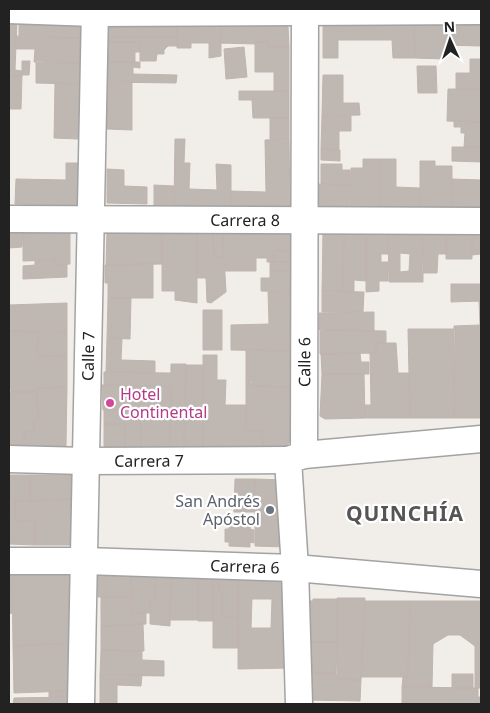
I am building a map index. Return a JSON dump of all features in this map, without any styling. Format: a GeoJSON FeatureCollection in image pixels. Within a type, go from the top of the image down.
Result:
{"type":"FeatureCollection","features":[{"type":"Feature","properties":{"kind":"street"},"geometry":{"type":"LineString","coordinates":[[9,10],[481,11]]}},
{"type":"Feature","properties":{"kind":"street","name":"Calle 6"},"geometry":{"type":"LineString","coordinates":[[299,704],[295,568],[296,458],[304,220],[305,10]]}},
{"type":"Feature","properties":{"kind":"street","name":"Calle 7"},"geometry":{"type":"LineString","coordinates":[[81,704],[95,11]]}},
{"type":"Feature","properties":{"kind":"street","name":"Carrera 8"},"geometry":{"type":"LineString","coordinates":[[9,219],[481,221]]}},
{"type":"Feature","properties":{"kind":"street","name":"Carrera 7"},"geometry":{"type":"LineString","coordinates":[[9,458],[85,461],[296,458],[481,439]]}},
{"type":"Feature","properties":{"kind":"street","name":"Carrera 6"},"geometry":{"type":"LineString","coordinates":[[9,561],[85,560],[295,568],[481,584]]}},
{"type":"Feature","properties":{"kind":"building"},"geometry":{"type":"Polygon","coordinates":[[[106,18],[177,20],[177,37],[106,37],[106,18]]]}},
{"type":"Feature","properties":{"kind":"building"},"geometry":{"type":"Polygon","coordinates":[[[19,19],[80,20],[80,38],[19,37],[19,19]]]}},
{"type":"Feature","properties":{"kind":"building"},"geometry":{"type":"Polygon","coordinates":[[[177,20],[221,21],[221,56],[209,58],[209,43],[191,43],[191,48],[177,48],[177,20]]]}},
{"type":"Feature","properties":{"kind":"building"},"geometry":{"type":"Polygon","coordinates":[[[9,21],[17,21],[15,70],[22,71],[22,76],[9,76],[9,21]]]}},
{"type":"Feature","properties":{"kind":"building"},"geometry":{"type":"Polygon","coordinates":[[[221,21],[285,24],[288,26],[289,47],[268,47],[268,42],[255,42],[255,44],[221,43],[221,21]]]}},
{"type":"Feature","properties":{"kind":"building"},"geometry":{"type":"Polygon","coordinates":[[[414,22],[415,58],[393,58],[392,40],[338,40],[338,58],[323,58],[323,24],[385,25],[414,22]]]}},
{"type":"Feature","properties":{"kind":"building"},"geometry":{"type":"Polygon","coordinates":[[[414,24],[444,25],[445,59],[415,58],[414,24]]]}},
{"type":"Feature","properties":{"kind":"building"},"geometry":{"type":"Polygon","coordinates":[[[444,25],[481,25],[481,46],[444,45],[444,25]]]}},
{"type":"Feature","properties":{"kind":"building"},"geometry":{"type":"Polygon","coordinates":[[[16,36],[82,38],[81,63],[34,62],[35,49],[16,49],[16,36]]]}},
{"type":"Feature","properties":{"kind":"building"},"geometry":{"type":"Polygon","coordinates":[[[108,37],[177,37],[177,46],[168,46],[164,50],[164,54],[157,54],[156,61],[140,61],[140,42],[108,42],[108,37]]]}},
{"type":"Feature","properties":{"kind":"building"},"geometry":{"type":"Polygon","coordinates":[[[104,42],[140,42],[140,52],[135,52],[135,62],[105,62],[104,42]]]}},
{"type":"Feature","properties":{"kind":"building"},"geometry":{"type":"Polygon","coordinates":[[[255,42],[268,42],[268,47],[289,47],[289,91],[274,91],[274,72],[255,72],[255,42]]]}},
{"type":"Feature","properties":{"kind":"building"},"geometry":{"type":"Polygon","coordinates":[[[244,47],[247,77],[226,79],[224,49],[244,47]]]}},
{"type":"Feature","properties":{"kind":"building"},"geometry":{"type":"Polygon","coordinates":[[[470,59],[481,59],[481,89],[456,89],[456,73],[470,73],[470,59]]]}},
{"type":"Feature","properties":{"kind":"building"},"geometry":{"type":"Polygon","coordinates":[[[22,61],[30,61],[29,75],[22,75],[22,61]]]}},
{"type":"Feature","properties":{"kind":"building"},"geometry":{"type":"Polygon","coordinates":[[[36,61],[80,63],[79,84],[36,83],[36,61]]]}},
{"type":"Feature","properties":{"kind":"building"},"geometry":{"type":"Polygon","coordinates":[[[105,62],[140,62],[140,68],[133,67],[133,74],[177,75],[176,83],[105,82],[105,62]]]}},
{"type":"Feature","properties":{"kind":"building"},"geometry":{"type":"Polygon","coordinates":[[[417,66],[436,66],[437,93],[418,93],[417,66]]]}},
{"type":"Feature","properties":{"kind":"building"},"geometry":{"type":"Polygon","coordinates":[[[323,75],[343,75],[343,103],[359,103],[360,115],[322,116],[323,75]]]}},
{"type":"Feature","properties":{"kind":"building"},"geometry":{"type":"Polygon","coordinates":[[[9,76],[22,76],[21,109],[9,109],[9,76]]]}},
{"type":"Feature","properties":{"kind":"building"},"geometry":{"type":"Polygon","coordinates":[[[107,82],[132,82],[132,130],[107,129],[107,82]]]}},
{"type":"Feature","properties":{"kind":"building"},"geometry":{"type":"Polygon","coordinates":[[[55,83],[83,84],[82,114],[79,114],[78,139],[54,138],[55,83]]]}},
{"type":"Feature","properties":{"kind":"building"},"geometry":{"type":"Polygon","coordinates":[[[448,89],[481,89],[481,122],[447,121],[448,89]]]}},
{"type":"Feature","properties":{"kind":"building"},"geometry":{"type":"Polygon","coordinates":[[[239,91],[289,91],[289,118],[253,118],[252,100],[239,100],[239,91]]]}},
{"type":"Feature","properties":{"kind":"building"},"geometry":{"type":"Polygon","coordinates":[[[322,116],[351,116],[351,131],[339,131],[339,150],[321,149],[322,116]]]}},
{"type":"Feature","properties":{"kind":"building"},"geometry":{"type":"Polygon","coordinates":[[[270,118],[289,118],[289,139],[270,139],[270,118]]]}},
{"type":"Feature","properties":{"kind":"building"},"geometry":{"type":"Polygon","coordinates":[[[454,121],[481,122],[481,147],[464,147],[465,133],[461,133],[461,127],[454,127],[454,121]]]}},
{"type":"Feature","properties":{"kind":"building"},"geometry":{"type":"Polygon","coordinates":[[[175,139],[185,139],[184,163],[190,163],[189,189],[217,190],[216,164],[231,165],[231,207],[174,205],[175,139]]]}},
{"type":"Feature","properties":{"kind":"building"},"geometry":{"type":"Polygon","coordinates":[[[289,139],[290,208],[231,207],[231,191],[266,192],[265,140],[289,139]]]}},
{"type":"Feature","properties":{"kind":"building"},"geometry":{"type":"Polygon","coordinates":[[[452,147],[481,147],[481,162],[452,161],[452,147]]]}},
{"type":"Feature","properties":{"kind":"building"},"geometry":{"type":"Polygon","coordinates":[[[321,149],[340,150],[340,161],[321,160],[321,149]]]}},
{"type":"Feature","properties":{"kind":"building"},"geometry":{"type":"Polygon","coordinates":[[[363,159],[380,159],[380,207],[350,207],[351,168],[363,168],[363,159]]]}},
{"type":"Feature","properties":{"kind":"building"},"geometry":{"type":"Polygon","coordinates":[[[380,159],[396,159],[396,187],[420,188],[420,207],[380,207],[380,159]]]}},
{"type":"Feature","properties":{"kind":"building"},"geometry":{"type":"Polygon","coordinates":[[[420,161],[435,161],[435,166],[452,166],[452,207],[420,207],[420,161]]]}},
{"type":"Feature","properties":{"kind":"building"},"geometry":{"type":"Polygon","coordinates":[[[66,163],[78,163],[79,206],[15,204],[16,179],[66,180],[66,163]]]}},
{"type":"Feature","properties":{"kind":"building"},"geometry":{"type":"Polygon","coordinates":[[[321,164],[342,164],[342,170],[350,170],[350,185],[321,184],[321,164]]]}},
{"type":"Feature","properties":{"kind":"building"},"geometry":{"type":"Polygon","coordinates":[[[107,169],[124,170],[124,186],[147,187],[147,204],[107,203],[107,169]]]}},
{"type":"Feature","properties":{"kind":"building"},"geometry":{"type":"Polygon","coordinates":[[[452,179],[481,180],[481,207],[452,207],[452,179]]]}},
{"type":"Feature","properties":{"kind":"building"},"geometry":{"type":"Polygon","coordinates":[[[318,184],[350,185],[349,209],[335,209],[335,206],[318,207],[318,184]]]}},
{"type":"Feature","properties":{"kind":"building"},"geometry":{"type":"Polygon","coordinates":[[[154,185],[174,186],[174,205],[154,205],[154,185]]]}},
{"type":"Feature","properties":{"kind":"building"},"geometry":{"type":"Polygon","coordinates":[[[23,225],[70,225],[70,264],[55,265],[55,260],[23,261],[23,225]]]}},
{"type":"Feature","properties":{"kind":"building"},"geometry":{"type":"Polygon","coordinates":[[[9,228],[23,228],[22,247],[9,248],[9,228]]]}},
{"type":"Feature","properties":{"kind":"building"},"geometry":{"type":"Polygon","coordinates":[[[344,230],[343,291],[322,291],[323,232],[344,230]]]}},
{"type":"Feature","properties":{"kind":"building"},"geometry":{"type":"Polygon","coordinates":[[[366,230],[388,230],[388,254],[381,254],[381,262],[388,262],[388,281],[379,281],[379,291],[366,292],[366,230]]]}},
{"type":"Feature","properties":{"kind":"building"},"geometry":{"type":"Polygon","coordinates":[[[107,231],[162,234],[162,264],[106,265],[107,231]]]}},
{"type":"Feature","properties":{"kind":"building"},"geometry":{"type":"Polygon","coordinates":[[[344,231],[366,231],[366,281],[354,280],[354,292],[343,291],[344,231]]]}},
{"type":"Feature","properties":{"kind":"building"},"geometry":{"type":"Polygon","coordinates":[[[388,232],[423,232],[423,282],[389,282],[388,232]],[[400,253],[400,272],[409,271],[410,254],[400,253]]]}},
{"type":"Feature","properties":{"kind":"building"},"geometry":{"type":"Polygon","coordinates":[[[423,232],[446,232],[446,254],[438,254],[437,273],[422,273],[423,232]]]}},
{"type":"Feature","properties":{"kind":"building"},"geometry":{"type":"Polygon","coordinates":[[[446,232],[472,232],[472,259],[446,259],[446,232]]]}},
{"type":"Feature","properties":{"kind":"building"},"geometry":{"type":"Polygon","coordinates":[[[472,232],[481,233],[481,250],[472,250],[472,232]]]}},
{"type":"Feature","properties":{"kind":"building"},"geometry":{"type":"Polygon","coordinates":[[[162,234],[197,234],[197,303],[175,300],[175,291],[162,291],[162,234]]]}},
{"type":"Feature","properties":{"kind":"building"},"geometry":{"type":"Polygon","coordinates":[[[197,234],[213,234],[214,257],[224,257],[226,292],[211,303],[207,302],[206,278],[197,278],[197,234]]]}},
{"type":"Feature","properties":{"kind":"building"},"geometry":{"type":"Polygon","coordinates":[[[213,234],[223,234],[224,257],[214,257],[213,234]]]}},
{"type":"Feature","properties":{"kind":"building"},"geometry":{"type":"Polygon","coordinates":[[[223,234],[292,234],[291,251],[274,250],[274,262],[267,262],[267,258],[256,258],[256,271],[224,271],[223,234]]]}},
{"type":"Feature","properties":{"kind":"building"},"geometry":{"type":"Polygon","coordinates":[[[274,250],[291,251],[291,262],[274,262],[274,250]]]}},
{"type":"Feature","properties":{"kind":"building"},"geometry":{"type":"Polygon","coordinates":[[[472,250],[481,250],[481,254],[472,255],[472,250]]]}},
{"type":"Feature","properties":{"kind":"building"},"geometry":{"type":"Polygon","coordinates":[[[35,260],[55,260],[55,265],[67,264],[67,277],[23,279],[23,266],[35,265],[35,260]]]}},
{"type":"Feature","properties":{"kind":"building"},"geometry":{"type":"Polygon","coordinates":[[[270,262],[291,262],[291,271],[270,271],[270,262]]]}},
{"type":"Feature","properties":{"kind":"building"},"geometry":{"type":"Polygon","coordinates":[[[153,264],[153,298],[108,298],[108,283],[105,283],[105,265],[153,264]]]}},
{"type":"Feature","properties":{"kind":"building"},"geometry":{"type":"Polygon","coordinates":[[[270,271],[291,271],[291,292],[261,291],[261,278],[270,278],[270,271]]]}},
{"type":"Feature","properties":{"kind":"building"},"geometry":{"type":"Polygon","coordinates":[[[451,284],[481,284],[481,301],[451,302],[451,284]]]}},
{"type":"Feature","properties":{"kind":"building"},"geometry":{"type":"Polygon","coordinates":[[[322,291],[364,292],[363,312],[322,312],[322,291]]]}},
{"type":"Feature","properties":{"kind":"building"},"geometry":{"type":"Polygon","coordinates":[[[268,292],[291,292],[291,351],[231,350],[231,325],[269,324],[268,292]]]}},
{"type":"Feature","properties":{"kind":"building"},"geometry":{"type":"Polygon","coordinates":[[[108,298],[131,298],[130,339],[107,338],[108,298]]]}},
{"type":"Feature","properties":{"kind":"building"},"geometry":{"type":"Polygon","coordinates":[[[479,301],[481,301],[481,325],[480,325],[479,301]]]}},
{"type":"Feature","properties":{"kind":"building"},"geometry":{"type":"Polygon","coordinates":[[[67,303],[67,332],[9,331],[9,305],[67,303]]]}},
{"type":"Feature","properties":{"kind":"building"},"geometry":{"type":"Polygon","coordinates":[[[203,310],[222,310],[222,350],[203,350],[203,310]]]}},
{"type":"Feature","properties":{"kind":"building"},"geometry":{"type":"Polygon","coordinates":[[[374,312],[374,331],[319,330],[319,313],[374,312]]]}},
{"type":"Feature","properties":{"kind":"building"},"geometry":{"type":"Polygon","coordinates":[[[481,325],[481,418],[454,418],[454,326],[481,325]]]}},
{"type":"Feature","properties":{"kind":"building"},"geometry":{"type":"Polygon","coordinates":[[[408,329],[455,329],[454,418],[410,418],[408,329]]]}},
{"type":"Feature","properties":{"kind":"building"},"geometry":{"type":"Polygon","coordinates":[[[9,331],[38,332],[37,355],[67,357],[67,387],[37,388],[37,392],[11,392],[9,382],[9,331]]]}},
{"type":"Feature","properties":{"kind":"building"},"geometry":{"type":"Polygon","coordinates":[[[320,331],[386,331],[386,343],[376,343],[376,353],[320,354],[320,331]]]}},
{"type":"Feature","properties":{"kind":"building"},"geometry":{"type":"Polygon","coordinates":[[[38,332],[67,332],[67,357],[37,355],[38,332]]]}},
{"type":"Feature","properties":{"kind":"building"},"geometry":{"type":"Polygon","coordinates":[[[107,338],[122,339],[121,360],[155,361],[155,373],[106,372],[107,338]]]}},
{"type":"Feature","properties":{"kind":"building"},"geometry":{"type":"Polygon","coordinates":[[[376,343],[396,343],[398,373],[409,373],[410,418],[365,418],[365,405],[371,405],[370,353],[376,353],[376,343]]]}},
{"type":"Feature","properties":{"kind":"building"},"geometry":{"type":"Polygon","coordinates":[[[246,350],[291,351],[291,387],[252,386],[250,380],[246,382],[246,350]]]}},
{"type":"Feature","properties":{"kind":"building"},"geometry":{"type":"Polygon","coordinates":[[[360,353],[361,362],[369,362],[369,374],[322,374],[321,354],[360,353]]]}},
{"type":"Feature","properties":{"kind":"building"},"geometry":{"type":"Polygon","coordinates":[[[203,355],[217,355],[217,380],[226,380],[225,405],[246,405],[246,431],[262,431],[263,448],[203,448],[203,355]]]}},
{"type":"Feature","properties":{"kind":"building"},"geometry":{"type":"Polygon","coordinates":[[[171,364],[186,364],[184,448],[170,448],[171,364]]]}},
{"type":"Feature","properties":{"kind":"building"},"geometry":{"type":"Polygon","coordinates":[[[186,365],[203,365],[203,448],[184,448],[186,365]]]}},
{"type":"Feature","properties":{"kind":"building"},"geometry":{"type":"Polygon","coordinates":[[[104,372],[171,373],[171,387],[104,385],[104,372]]]}},
{"type":"Feature","properties":{"kind":"building"},"geometry":{"type":"Polygon","coordinates":[[[322,374],[364,374],[365,418],[325,419],[320,416],[322,374]]]}},
{"type":"Feature","properties":{"kind":"building"},"geometry":{"type":"Polygon","coordinates":[[[247,380],[252,381],[252,386],[291,387],[290,441],[286,448],[263,448],[262,431],[246,431],[247,380]]]}},
{"type":"Feature","properties":{"kind":"building"},"geometry":{"type":"Polygon","coordinates":[[[102,385],[140,386],[140,410],[103,410],[102,385]]]}},
{"type":"Feature","properties":{"kind":"building"},"geometry":{"type":"Polygon","coordinates":[[[140,386],[171,387],[170,448],[141,448],[140,386]]]}},
{"type":"Feature","properties":{"kind":"building"},"geometry":{"type":"Polygon","coordinates":[[[67,387],[66,446],[24,447],[24,432],[34,432],[34,421],[38,421],[37,388],[67,387]]]}},
{"type":"Feature","properties":{"kind":"building"},"geometry":{"type":"Polygon","coordinates":[[[9,392],[37,392],[38,421],[34,421],[34,432],[24,432],[24,447],[9,446],[9,392]]]}},
{"type":"Feature","properties":{"kind":"building"},"geometry":{"type":"Polygon","coordinates":[[[104,410],[140,410],[141,448],[125,448],[125,424],[104,424],[104,410]]]}},
{"type":"Feature","properties":{"kind":"building"},"geometry":{"type":"Polygon","coordinates":[[[104,424],[125,424],[125,448],[129,448],[129,450],[107,450],[104,446],[104,424]]]}},
{"type":"Feature","properties":{"kind":"building"},"geometry":{"type":"Polygon","coordinates":[[[9,475],[10,501],[15,501],[15,513],[9,512],[9,475]]]}},
{"type":"Feature","properties":{"kind":"building"},"geometry":{"type":"Polygon","coordinates":[[[10,475],[30,475],[30,501],[10,501],[10,475]]]}},
{"type":"Feature","properties":{"kind":"building"},"geometry":{"type":"Polygon","coordinates":[[[30,475],[71,475],[75,479],[75,499],[30,501],[30,475]]]}},
{"type":"Feature","properties":{"kind":"building"},"geometry":{"type":"Polygon","coordinates":[[[235,479],[255,479],[255,512],[234,512],[235,479]]]}},
{"type":"Feature","properties":{"kind":"building","name":"San Andrés Apóstol"},"geometry":{"type":"Polygon","coordinates":[[[255,479],[285,480],[285,547],[255,546],[255,479]]]}},
{"type":"Feature","properties":{"kind":"building"},"geometry":{"type":"Polygon","coordinates":[[[75,499],[74,540],[70,545],[35,545],[35,520],[15,521],[15,501],[75,499]]]}},
{"type":"Feature","properties":{"kind":"building"},"geometry":{"type":"Polygon","coordinates":[[[9,512],[15,513],[15,521],[35,520],[35,545],[9,544],[9,512]]]}},
{"type":"Feature","properties":{"kind":"building"},"geometry":{"type":"Polygon","coordinates":[[[251,515],[255,515],[255,525],[251,526],[250,529],[254,530],[254,543],[250,542],[250,547],[229,546],[229,542],[225,542],[225,529],[229,529],[229,525],[225,525],[226,520],[251,520],[251,515]]]}},
{"type":"Feature","properties":{"kind":"building"},"geometry":{"type":"Polygon","coordinates":[[[12,572],[75,573],[70,643],[13,646],[12,572]]]}},
{"type":"Feature","properties":{"kind":"building"},"geometry":{"type":"Polygon","coordinates":[[[98,572],[131,572],[132,597],[98,597],[98,572]]]}},
{"type":"Feature","properties":{"kind":"building"},"geometry":{"type":"Polygon","coordinates":[[[9,575],[12,575],[12,613],[9,614],[9,575]]]}},
{"type":"Feature","properties":{"kind":"building"},"geometry":{"type":"Polygon","coordinates":[[[131,575],[155,575],[155,599],[150,599],[150,613],[132,613],[131,575]]]}},
{"type":"Feature","properties":{"kind":"building"},"geometry":{"type":"Polygon","coordinates":[[[155,575],[171,575],[170,626],[150,624],[150,599],[155,599],[155,575]]]}},
{"type":"Feature","properties":{"kind":"building"},"geometry":{"type":"Polygon","coordinates":[[[171,575],[198,575],[198,620],[170,620],[171,575]]]}},
{"type":"Feature","properties":{"kind":"building"},"geometry":{"type":"Polygon","coordinates":[[[198,575],[213,576],[213,621],[198,621],[198,575]]]}},
{"type":"Feature","properties":{"kind":"building"},"geometry":{"type":"Polygon","coordinates":[[[213,576],[219,576],[219,592],[222,592],[222,617],[238,617],[238,648],[213,648],[213,576]]]}},
{"type":"Feature","properties":{"kind":"building"},"geometry":{"type":"Polygon","coordinates":[[[219,576],[238,576],[238,617],[222,617],[222,592],[219,592],[219,576]]]}},
{"type":"Feature","properties":{"kind":"building"},"geometry":{"type":"Polygon","coordinates":[[[238,576],[280,576],[288,581],[288,668],[238,669],[238,576]],[[252,599],[251,628],[271,628],[272,599],[252,599]]]}},
{"type":"Feature","properties":{"kind":"building"},"geometry":{"type":"Polygon","coordinates":[[[101,597],[132,597],[132,613],[146,613],[146,624],[101,626],[101,597]]]}},
{"type":"Feature","properties":{"kind":"building"},"geometry":{"type":"Polygon","coordinates":[[[337,598],[365,598],[361,680],[337,679],[337,598]]]}},
{"type":"Feature","properties":{"kind":"building"},"geometry":{"type":"Polygon","coordinates":[[[313,599],[337,599],[337,642],[309,642],[310,601],[313,601],[313,599]]]}},
{"type":"Feature","properties":{"kind":"building"},"geometry":{"type":"Polygon","coordinates":[[[365,601],[410,601],[408,677],[361,677],[365,601]]]}},
{"type":"Feature","properties":{"kind":"building"},"geometry":{"type":"Polygon","coordinates":[[[410,601],[481,601],[481,688],[475,688],[475,646],[460,635],[448,635],[433,644],[432,687],[402,687],[403,677],[408,677],[410,601]]]}},
{"type":"Feature","properties":{"kind":"building"},"geometry":{"type":"Polygon","coordinates":[[[143,624],[144,651],[101,650],[101,626],[143,624]]]}},
{"type":"Feature","properties":{"kind":"building"},"geometry":{"type":"Polygon","coordinates":[[[309,642],[337,642],[336,673],[309,673],[309,642]]]}},
{"type":"Feature","properties":{"kind":"building"},"geometry":{"type":"Polygon","coordinates":[[[70,643],[68,691],[14,693],[13,646],[70,643]]]}},
{"type":"Feature","properties":{"kind":"building"},"geometry":{"type":"Polygon","coordinates":[[[101,650],[142,651],[142,660],[164,661],[164,676],[100,675],[101,650]]]}},
{"type":"Feature","properties":{"kind":"building"},"geometry":{"type":"Polygon","coordinates":[[[309,673],[336,673],[337,679],[361,680],[360,701],[308,700],[309,673]]]}},
{"type":"Feature","properties":{"kind":"building"},"geometry":{"type":"Polygon","coordinates":[[[452,674],[473,674],[473,688],[452,688],[452,674]]]}},
{"type":"Feature","properties":{"kind":"building"},"geometry":{"type":"Polygon","coordinates":[[[100,675],[142,675],[141,686],[117,685],[117,704],[100,704],[100,675]]]}},
{"type":"Feature","properties":{"kind":"building"},"geometry":{"type":"Polygon","coordinates":[[[402,687],[478,688],[478,697],[481,697],[481,704],[402,704],[402,687]]]}},
{"type":"Feature","properties":{"kind":"building"},"geometry":{"type":"Polygon","coordinates":[[[68,691],[68,697],[49,697],[49,692],[68,691]]]}},
{"type":"Feature","properties":{"kind":"building"},"geometry":{"type":"Polygon","coordinates":[[[68,697],[68,704],[13,704],[14,698],[68,697]]]}},
{"type":"Feature","properties":{"kind":"place","name":"Hotel Continental"},"geometry":{"type":"Point","coordinates":[110,403]}},
{"type":"Feature","properties":{"kind":"place","name":"San Andrés Apóstol"},"geometry":{"type":"Point","coordinates":[270,510]}},
{"type":"Feature","properties":{"kind":"district","name":"QUINCHÍA"},"geometry":{"type":"Point","coordinates":[405,513]}}]}
